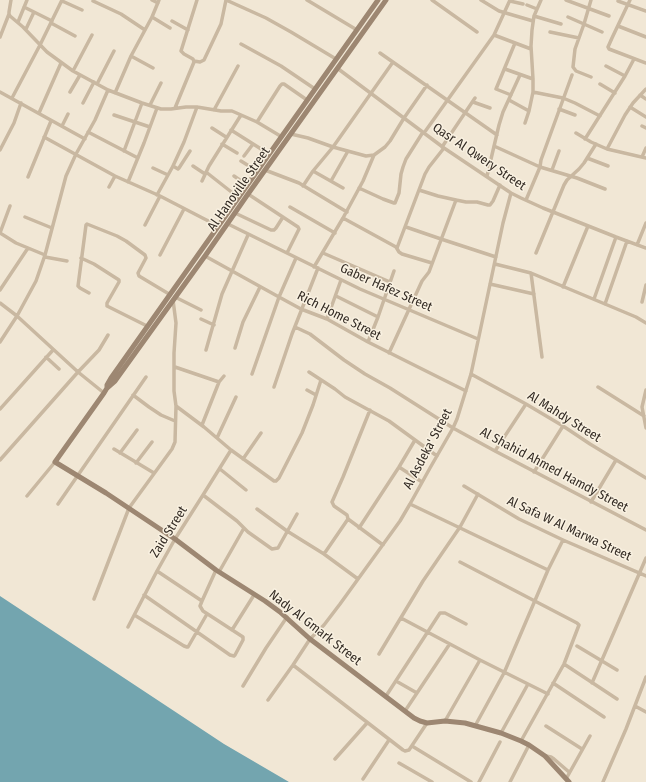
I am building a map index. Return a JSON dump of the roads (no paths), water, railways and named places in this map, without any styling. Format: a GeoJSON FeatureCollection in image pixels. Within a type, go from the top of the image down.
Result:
{"type":"FeatureCollection","features":[{"type":"Feature","properties":{"kind":"street"},"geometry":{"type":"LineString","coordinates":[[0,37],[9,14],[11,0]]}},
{"type":"Feature","properties":{"kind":"street"},"geometry":{"type":"LineString","coordinates":[[18,22],[27,0]]}},
{"type":"Feature","properties":{"kind":"street"},"geometry":{"type":"LineString","coordinates":[[12,98],[62,0],[82,10]]}},
{"type":"Feature","properties":{"kind":"street"},"geometry":{"type":"LineString","coordinates":[[115,93],[131,56],[159,2],[152,0]]}},
{"type":"Feature","properties":{"kind":"street"},"geometry":{"type":"LineString","coordinates":[[197,0],[181,51],[194,61],[200,62],[204,60],[221,24],[226,0],[272,21],[336,59]]}},
{"type":"Feature","properties":{"kind":"street"},"geometry":{"type":"LineString","coordinates":[[307,0],[357,30]]}},
{"type":"Feature","properties":{"kind":"street","name":"Al Hanoville Street"},"geometry":{"type":"LineString","coordinates":[[28,496],[55,462],[107,388],[115,381],[228,224],[236,212],[247,185],[378,0]]}},
{"type":"Feature","properties":{"kind":"street","name":"Al Hanoville Street"},"geometry":{"type":"LineString","coordinates":[[107,388],[108,382],[218,226],[240,200],[248,194],[266,170],[386,0]]}},
{"type":"Feature","properties":{"kind":"street"},"geometry":{"type":"LineString","coordinates":[[432,0],[477,32]]}},
{"type":"Feature","properties":{"kind":"street"},"geometry":{"type":"LineString","coordinates":[[481,0],[496,10],[533,22]]}},
{"type":"Feature","properties":{"kind":"street"},"geometry":{"type":"LineString","coordinates":[[359,188],[395,203],[400,193],[401,174],[406,159],[423,132],[448,100],[494,35],[510,0],[537,9]]}},
{"type":"Feature","properties":{"kind":"street"},"geometry":{"type":"LineString","coordinates":[[525,123],[533,92],[531,49],[533,22],[541,0]]}},
{"type":"Feature","properties":{"kind":"street"},"geometry":{"type":"LineString","coordinates":[[566,0],[609,16]]}},
{"type":"Feature","properties":{"kind":"street"},"geometry":{"type":"LineString","coordinates":[[591,0],[575,49],[574,61],[574,69],[576,71],[591,77]]}},
{"type":"Feature","properties":{"kind":"street"},"geometry":{"type":"LineString","coordinates":[[630,0],[612,38],[609,49],[646,63]]}},
{"type":"Feature","properties":{"kind":"street"},"geometry":{"type":"LineString","coordinates":[[93,1],[121,14],[145,30]]}},
{"type":"Feature","properties":{"kind":"street"},"geometry":{"type":"LineString","coordinates":[[618,1],[646,11]]}},
{"type":"Feature","properties":{"kind":"street"},"geometry":{"type":"LineString","coordinates":[[24,7],[75,36]]}},
{"type":"Feature","properties":{"kind":"street"},"geometry":{"type":"LineString","coordinates":[[26,29],[34,12]]}},
{"type":"Feature","properties":{"kind":"street"},"geometry":{"type":"LineString","coordinates":[[9,14],[26,29],[47,52],[73,71],[108,90],[156,108],[166,109],[197,107],[232,111],[257,122],[282,137]]}},
{"type":"Feature","properties":{"kind":"street"},"geometry":{"type":"LineString","coordinates":[[534,16],[560,24]]}},
{"type":"Feature","properties":{"kind":"street"},"geometry":{"type":"LineString","coordinates":[[152,17],[170,28]]}},
{"type":"Feature","properties":{"kind":"street"},"geometry":{"type":"LineString","coordinates":[[568,17],[602,32]]}},
{"type":"Feature","properties":{"kind":"street"},"geometry":{"type":"LineString","coordinates":[[172,21],[188,30]]}},
{"type":"Feature","properties":{"kind":"street"},"geometry":{"type":"LineString","coordinates":[[618,26],[646,36]]}},
{"type":"Feature","properties":{"kind":"street"},"geometry":{"type":"LineString","coordinates":[[550,32],[579,38]]}},
{"type":"Feature","properties":{"kind":"street"},"geometry":{"type":"LineString","coordinates":[[73,71],[92,35]]}},
{"type":"Feature","properties":{"kind":"street"},"geometry":{"type":"LineString","coordinates":[[494,35],[531,49]]}},
{"type":"Feature","properties":{"kind":"street"},"geometry":{"type":"LineString","coordinates":[[241,44],[281,66],[315,89]]}},
{"type":"Feature","properties":{"kind":"street"},"geometry":{"type":"LineString","coordinates":[[511,95],[496,89],[515,44]]}},
{"type":"Feature","properties":{"kind":"street"},"geometry":{"type":"LineString","coordinates":[[84,103],[114,51]]}},
{"type":"Feature","properties":{"kind":"street"},"geometry":{"type":"LineString","coordinates":[[380,53],[497,135]]}},
{"type":"Feature","properties":{"kind":"street"},"geometry":{"type":"LineString","coordinates":[[131,56],[153,68]]}},
{"type":"Feature","properties":{"kind":"street"},"geometry":{"type":"LineString","coordinates":[[585,139],[615,93],[634,59]]}},
{"type":"Feature","properties":{"kind":"street"},"geometry":{"type":"LineString","coordinates":[[175,108],[194,61]]}},
{"type":"Feature","properties":{"kind":"street"},"geometry":{"type":"LineString","coordinates":[[38,114],[61,62]]}},
{"type":"Feature","properties":{"kind":"street"},"geometry":{"type":"LineString","coordinates":[[304,186],[313,171],[333,147],[393,62]]}},
{"type":"Feature","properties":{"kind":"street"},"geometry":{"type":"LineString","coordinates":[[214,110],[238,66]]}},
{"type":"Feature","properties":{"kind":"street"},"geometry":{"type":"LineString","coordinates":[[606,66],[625,76]]}},
{"type":"Feature","properties":{"kind":"street","name":"Qasr Al Qwery Street"},"geometry":{"type":"LineString","coordinates":[[337,68],[443,147],[511,193],[553,212],[646,248]]}},
{"type":"Feature","properties":{"kind":"street"},"geometry":{"type":"LineString","coordinates":[[505,69],[533,79]]}},
{"type":"Feature","properties":{"kind":"street"},"geometry":{"type":"LineString","coordinates":[[70,92],[80,75]]}},
{"type":"Feature","properties":{"kind":"street"},"geometry":{"type":"LineString","coordinates":[[487,176],[503,112],[520,75]]}},
{"type":"Feature","properties":{"kind":"street"},"geometry":{"type":"LineString","coordinates":[[526,200],[540,167],[541,160],[572,75]]}},
{"type":"Feature","properties":{"kind":"street"},"geometry":{"type":"LineString","coordinates":[[150,105],[161,83]]}},
{"type":"Feature","properties":{"kind":"street"},"geometry":{"type":"LineString","coordinates":[[257,122],[282,84],[307,100]]}},
{"type":"Feature","properties":{"kind":"street"},"geometry":{"type":"LineString","coordinates":[[600,84],[615,93]]}},
{"type":"Feature","properties":{"kind":"street"},"geometry":{"type":"LineString","coordinates":[[290,134],[366,156],[374,155],[385,147],[390,141],[427,85]]}},
{"type":"Feature","properties":{"kind":"street"},"geometry":{"type":"LineString","coordinates":[[606,149],[625,114],[646,89]]}},
{"type":"Feature","properties":{"kind":"street"},"geometry":{"type":"LineString","coordinates":[[0,342],[34,286],[45,256],[66,176],[108,90]]}},
{"type":"Feature","properties":{"kind":"street"},"geometry":{"type":"LineString","coordinates":[[0,92],[85,139]]}},
{"type":"Feature","properties":{"kind":"street"},"geometry":{"type":"LineString","coordinates":[[533,92],[563,98],[600,116]]}},
{"type":"Feature","properties":{"kind":"street"},"geometry":{"type":"LineString","coordinates":[[640,95],[646,99]]}},
{"type":"Feature","properties":{"kind":"street"},"geometry":{"type":"LineString","coordinates":[[398,248],[427,171],[476,98]]}},
{"type":"Feature","properties":{"kind":"street"},"geometry":{"type":"LineString","coordinates":[[509,100],[529,111]]}},
{"type":"Feature","properties":{"kind":"street"},"geometry":{"type":"LineString","coordinates":[[473,102],[490,108]]}},
{"type":"Feature","properties":{"kind":"street"},"geometry":{"type":"LineString","coordinates":[[0,150],[14,123],[21,103]]}},
{"type":"Feature","properties":{"kind":"street"},"geometry":{"type":"LineString","coordinates":[[124,151],[142,103]]}},
{"type":"Feature","properties":{"kind":"street"},"geometry":{"type":"LineString","coordinates":[[145,225],[184,142],[197,107]]}},
{"type":"Feature","properties":{"kind":"street"},"geometry":{"type":"LineString","coordinates":[[630,107],[646,117]]}},
{"type":"Feature","properties":{"kind":"street"},"geometry":{"type":"LineString","coordinates":[[128,182],[156,108]]}},
{"type":"Feature","properties":{"kind":"street"},"geometry":{"type":"LineString","coordinates":[[559,109],[575,115]]}},
{"type":"Feature","properties":{"kind":"street"},"geometry":{"type":"LineString","coordinates":[[62,126],[68,114]]}},
{"type":"Feature","properties":{"kind":"street"},"geometry":{"type":"LineString","coordinates":[[114,115],[150,127]]}},
{"type":"Feature","properties":{"kind":"street"},"geometry":{"type":"LineString","coordinates":[[202,181],[222,144],[241,115]]}},
{"type":"Feature","properties":{"kind":"street"},"geometry":{"type":"LineString","coordinates":[[28,178],[51,121]]}},
{"type":"Feature","properties":{"kind":"street"},"geometry":{"type":"LineString","coordinates":[[212,128],[226,138]]}},
{"type":"Feature","properties":{"kind":"street"},"geometry":{"type":"LineString","coordinates":[[231,130],[269,154]]}},
{"type":"Feature","properties":{"kind":"street"},"geometry":{"type":"LineString","coordinates":[[88,132],[138,158]]}},
{"type":"Feature","properties":{"kind":"street"},"geometry":{"type":"LineString","coordinates":[[576,133],[606,149],[644,158],[646,148]]}},
{"type":"Feature","properties":{"kind":"street"},"geometry":{"type":"LineString","coordinates":[[44,138],[115,176],[218,226]]}},
{"type":"Feature","properties":{"kind":"street"},"geometry":{"type":"LineString","coordinates":[[222,144],[237,153]]}},
{"type":"Feature","properties":{"kind":"street"},"geometry":{"type":"LineString","coordinates":[[244,156],[252,144]]}},
{"type":"Feature","properties":{"kind":"street"},"geometry":{"type":"LineString","coordinates":[[536,253],[564,186],[570,177],[579,169],[596,144]]}},
{"type":"Feature","properties":{"kind":"street"},"geometry":{"type":"LineString","coordinates":[[494,146],[540,167],[577,178],[605,189]]}},
{"type":"Feature","properties":{"kind":"street"},"geometry":{"type":"LineString","coordinates":[[173,166],[178,169],[190,151]]}},
{"type":"Feature","properties":{"kind":"street"},"geometry":{"type":"LineString","coordinates":[[331,181],[348,151]]}},
{"type":"Feature","properties":{"kind":"street"},"geometry":{"type":"LineString","coordinates":[[552,170],[559,151]]}},
{"type":"Feature","properties":{"kind":"street"},"geometry":{"type":"LineString","coordinates":[[274,386],[316,268],[334,233],[347,212],[374,155]]}},
{"type":"Feature","properties":{"kind":"street"},"geometry":{"type":"LineString","coordinates":[[587,158],[608,166]]}},
{"type":"Feature","properties":{"kind":"street"},"geometry":{"type":"LineString","coordinates":[[241,161],[257,171]]}},
{"type":"Feature","properties":{"kind":"street"},"geometry":{"type":"LineString","coordinates":[[193,166],[205,173],[240,200]]}},
{"type":"Feature","properties":{"kind":"street"},"geometry":{"type":"LineString","coordinates":[[153,168],[168,175]]}},
{"type":"Feature","properties":{"kind":"street"},"geometry":{"type":"LineString","coordinates":[[266,170],[299,183],[347,212]]}},
{"type":"Feature","properties":{"kind":"street"},"geometry":{"type":"LineString","coordinates":[[313,171],[343,188]]}},
{"type":"Feature","properties":{"kind":"street"},"geometry":{"type":"LineString","coordinates":[[109,188],[115,176]]}},
{"type":"Feature","properties":{"kind":"street"},"geometry":{"type":"LineString","coordinates":[[234,176],[247,185]]}},
{"type":"Feature","properties":{"kind":"street"},"geometry":{"type":"LineString","coordinates":[[419,190],[456,200],[490,205],[500,185]]}},
{"type":"Feature","properties":{"kind":"street","name":"Al Asdeka' Street"},"geometry":{"type":"LineString","coordinates":[[268,700],[310,638],[324,625],[383,545],[410,504],[457,420],[471,374],[503,223],[511,193]]}},
{"type":"Feature","properties":{"kind":"street"},"geometry":{"type":"LineString","coordinates":[[248,194],[299,228],[287,253]]}},
{"type":"Feature","properties":{"kind":"street"},"geometry":{"type":"LineString","coordinates":[[389,353],[422,281],[429,272],[456,200]]}},
{"type":"Feature","properties":{"kind":"street"},"geometry":{"type":"LineString","coordinates":[[0,240],[10,206]]}},
{"type":"Feature","properties":{"kind":"street"},"geometry":{"type":"LineString","coordinates":[[290,207],[334,233]]}},
{"type":"Feature","properties":{"kind":"street"},"geometry":{"type":"LineString","coordinates":[[160,255],[184,209]]}},
{"type":"Feature","properties":{"kind":"street"},"geometry":{"type":"LineString","coordinates":[[236,212],[271,230],[276,228],[283,217]]}},
{"type":"Feature","properties":{"kind":"street"},"geometry":{"type":"LineString","coordinates":[[25,217],[52,228]]}},
{"type":"Feature","properties":{"kind":"street"},"geometry":{"type":"LineString","coordinates":[[343,218],[398,248],[399,252],[402,254],[432,264]]}},
{"type":"Feature","properties":{"kind":"street"},"geometry":{"type":"LineString","coordinates":[[637,245],[646,223]]}},
{"type":"Feature","properties":{"kind":"street"},"geometry":{"type":"LineString","coordinates":[[89,293],[78,286],[86,224],[117,236],[145,255],[146,258],[138,273],[138,276],[170,294]]}},
{"type":"Feature","properties":{"kind":"street","name":"Gaber Hafez Street"},"geometry":{"type":"LineString","coordinates":[[228,224],[341,280],[478,339]]}},
{"type":"Feature","properties":{"kind":"street"},"geometry":{"type":"LineString","coordinates":[[406,226],[441,240],[496,257]]}},
{"type":"Feature","properties":{"kind":"street"},"geometry":{"type":"LineString","coordinates":[[564,287],[588,226]]}},
{"type":"Feature","properties":{"kind":"street"},"geometry":{"type":"LineString","coordinates":[[1,234],[16,243],[45,256],[67,261]]}},
{"type":"Feature","properties":{"kind":"street"},"geometry":{"type":"LineString","coordinates":[[206,350],[222,294],[248,235]]}},
{"type":"Feature","properties":{"kind":"street"},"geometry":{"type":"LineString","coordinates":[[594,299],[616,237]]}},
{"type":"Feature","properties":{"kind":"street"},"geometry":{"type":"LineString","coordinates":[[605,304],[627,241]]}},
{"type":"Feature","properties":{"kind":"street"},"geometry":{"type":"LineString","coordinates":[[0,290],[28,248]]}},
{"type":"Feature","properties":{"kind":"street"},"geometry":{"type":"LineString","coordinates":[[323,253],[390,282]]}},
{"type":"Feature","properties":{"kind":"street","name":"Rich Home Street"},"geometry":{"type":"LineString","coordinates":[[205,256],[301,309],[327,319],[389,353],[466,391]]}},
{"type":"Feature","properties":{"kind":"street"},"geometry":{"type":"LineString","coordinates":[[81,258],[94,264],[119,280],[107,303],[107,306],[147,326]]}},
{"type":"Feature","properties":{"kind":"street"},"geometry":{"type":"LineString","coordinates":[[252,374],[279,297],[296,258]]}},
{"type":"Feature","properties":{"kind":"street"},"geometry":{"type":"LineString","coordinates":[[495,264],[532,273],[636,317],[646,323]]}},
{"type":"Feature","properties":{"kind":"street"},"geometry":{"type":"LineString","coordinates":[[368,342],[394,271]]}},
{"type":"Feature","properties":{"kind":"street"},"geometry":{"type":"LineString","coordinates":[[532,273],[542,357]]}},
{"type":"Feature","properties":{"kind":"street"},"geometry":{"type":"LineString","coordinates":[[327,319],[341,280]]}},
{"type":"Feature","properties":{"kind":"street"},"geometry":{"type":"LineString","coordinates":[[490,284],[534,294]]}},
{"type":"Feature","properties":{"kind":"street"},"geometry":{"type":"LineString","coordinates":[[642,302],[646,285]]}},
{"type":"Feature","properties":{"kind":"street"},"geometry":{"type":"LineString","coordinates":[[235,348],[243,322],[260,287]]}},
{"type":"Feature","properties":{"kind":"street","name":"Rich Home Street"},"geometry":{"type":"LineString","coordinates":[[336,296],[378,317]]}},
{"type":"Feature","properties":{"kind":"street"},"geometry":{"type":"LineString","coordinates":[[94,599],[129,508],[174,446],[176,406],[174,391],[176,323],[174,299],[200,310]]}},
{"type":"Feature","properties":{"kind":"street"},"geometry":{"type":"LineString","coordinates":[[0,303],[17,316],[53,350],[104,393]]}},
{"type":"Feature","properties":{"kind":"street"},"geometry":{"type":"LineString","coordinates":[[201,320],[214,325]]}},
{"type":"Feature","properties":{"kind":"street","name":"Al Shahid Ahmed Hamdy Street"},"geometry":{"type":"LineString","coordinates":[[295,327],[310,334],[365,374],[453,428],[646,530]]}},
{"type":"Feature","properties":{"kind":"street"},"geometry":{"type":"LineString","coordinates":[[0,460],[99,350],[108,335]]}},
{"type":"Feature","properties":{"kind":"street"},"geometry":{"type":"LineString","coordinates":[[0,409],[53,350]]}},
{"type":"Feature","properties":{"kind":"street"},"geometry":{"type":"LineString","coordinates":[[46,357],[59,369]]}},
{"type":"Feature","properties":{"kind":"street"},"geometry":{"type":"LineString","coordinates":[[175,367],[219,382]]}},
{"type":"Feature","properties":{"kind":"street"},"geometry":{"type":"LineString","coordinates":[[309,372],[335,389],[345,398],[390,421],[437,456]]}},
{"type":"Feature","properties":{"kind":"street","name":"Al Mahdy Street"},"geometry":{"type":"LineString","coordinates":[[471,374],[526,404],[646,478]]}},
{"type":"Feature","properties":{"kind":"street"},"geometry":{"type":"LineString","coordinates":[[202,426],[219,382],[224,376]]}},
{"type":"Feature","properties":{"kind":"street"},"geometry":{"type":"LineString","coordinates":[[58,504],[146,377]]}},
{"type":"Feature","properties":{"kind":"street"},"geometry":{"type":"LineString","coordinates":[[176,406],[231,450],[276,481],[279,478],[302,433],[321,380]]}},
{"type":"Feature","properties":{"kind":"street"},"geometry":{"type":"LineString","coordinates":[[598,387],[644,416]]}},
{"type":"Feature","properties":{"kind":"street"},"geometry":{"type":"LineString","coordinates":[[307,390],[316,395]]}},
{"type":"Feature","properties":{"kind":"street"},"geometry":{"type":"LineString","coordinates":[[646,390],[644,416],[646,428]]}},
{"type":"Feature","properties":{"kind":"street"},"geometry":{"type":"LineString","coordinates":[[133,395],[155,411],[175,421]]}},
{"type":"Feature","properties":{"kind":"street"},"geometry":{"type":"LineString","coordinates":[[217,438],[236,397]]}},
{"type":"Feature","properties":{"kind":"street"},"geometry":{"type":"LineString","coordinates":[[495,451],[526,404]]}},
{"type":"Feature","properties":{"kind":"street"},"geometry":{"type":"LineString","coordinates":[[370,410],[332,502],[334,506],[347,515],[348,519],[383,545]]}},
{"type":"Feature","properties":{"kind":"street"},"geometry":{"type":"LineString","coordinates":[[534,472],[563,426]]}},
{"type":"Feature","properties":{"kind":"street"},"geometry":{"type":"LineString","coordinates":[[120,453],[137,430]]}},
{"type":"Feature","properties":{"kind":"street"},"geometry":{"type":"LineString","coordinates":[[243,459],[261,433]]}},
{"type":"Feature","properties":{"kind":"street"},"geometry":{"type":"LineString","coordinates":[[359,528],[415,440]]}},
{"type":"Feature","properties":{"kind":"street"},"geometry":{"type":"LineString","coordinates":[[136,463],[152,442]]}},
{"type":"Feature","properties":{"kind":"street"},"geometry":{"type":"LineString","coordinates":[[114,449],[154,473]]}},
{"type":"Feature","properties":{"kind":"street","name":"Zaid Street"},"geometry":{"type":"LineString","coordinates":[[128,626],[175,539],[231,450]]}},
{"type":"Feature","properties":{"kind":"street"},"geometry":{"type":"LineString","coordinates":[[591,502],[616,460]]}},
{"type":"Feature","properties":{"kind":"street","name":"Nady Al Gmark Street"},"geometry":{"type":"LineString","coordinates":[[55,462],[129,508],[175,539],[218,571],[265,601],[287,617],[310,638],[405,711],[420,721],[427,723]]}},
{"type":"Feature","properties":{"kind":"street"},"geometry":{"type":"LineString","coordinates":[[399,467],[422,482]]}},
{"type":"Feature","properties":{"kind":"street"},"geometry":{"type":"LineString","coordinates":[[220,468],[246,490]]}},
{"type":"Feature","properties":{"kind":"street","name":"Al Safa W Al Marwa Street"},"geometry":{"type":"LineString","coordinates":[[464,486],[519,519],[646,576]]}},
{"type":"Feature","properties":{"kind":"street"},"geometry":{"type":"LineString","coordinates":[[379,654],[424,581],[460,527],[478,494]]}},
{"type":"Feature","properties":{"kind":"street"},"geometry":{"type":"LineString","coordinates":[[203,496],[274,549],[278,548],[297,514]]}},
{"type":"Feature","properties":{"kind":"street"},"geometry":{"type":"LineString","coordinates":[[410,504],[548,570]]}},
{"type":"Feature","properties":{"kind":"street"},"geometry":{"type":"LineString","coordinates":[[258,509],[287,531],[324,554],[358,579]]}},
{"type":"Feature","properties":{"kind":"street"},"geometry":{"type":"LineString","coordinates":[[324,554],[348,519]]}},
{"type":"Feature","properties":{"kind":"street"},"geometry":{"type":"LineString","coordinates":[[144,595],[232,656],[235,655],[244,638],[207,614],[201,609],[200,606],[218,571],[244,528]]}},
{"type":"Feature","properties":{"kind":"street"},"geometry":{"type":"LineString","coordinates":[[475,726],[504,673],[548,570],[563,540]]}},
{"type":"Feature","properties":{"kind":"street"},"geometry":{"type":"LineString","coordinates":[[592,683],[646,558]]}},
{"type":"Feature","properties":{"kind":"street"},"geometry":{"type":"LineString","coordinates":[[460,562],[579,623],[564,664],[521,741]]}},
{"type":"Feature","properties":{"kind":"street"},"geometry":{"type":"LineString","coordinates":[[157,571],[202,600]]}},
{"type":"Feature","properties":{"kind":"street"},"geometry":{"type":"LineString","coordinates":[[232,630],[254,595]]}},
{"type":"Feature","properties":{"kind":"street"},"geometry":{"type":"LineString","coordinates":[[386,696],[439,615],[443,612],[466,624]]}},
{"type":"Feature","properties":{"kind":"street"},"geometry":{"type":"LineString","coordinates":[[136,616],[188,647],[207,614]]}},
{"type":"Feature","properties":{"kind":"street"},"geometry":{"type":"LineString","coordinates":[[243,686],[287,617]]}},
{"type":"Feature","properties":{"kind":"street"},"geometry":{"type":"LineString","coordinates":[[401,618],[449,645],[548,694]]}},
{"type":"Feature","properties":{"kind":"street"},"geometry":{"type":"LineString","coordinates":[[405,711],[449,645]]}},
{"type":"Feature","properties":{"kind":"street"},"geometry":{"type":"LineString","coordinates":[[577,646],[617,670]]}},
{"type":"Feature","properties":{"kind":"street"},"geometry":{"type":"LineString","coordinates":[[445,721],[480,660]]}},
{"type":"Feature","properties":{"kind":"street"},"geometry":{"type":"LineString","coordinates":[[564,664],[617,699]]}},
{"type":"Feature","properties":{"kind":"street"},"geometry":{"type":"LineString","coordinates":[[293,665],[405,751],[409,750],[427,723],[445,721],[465,723],[501,733],[529,745],[545,756],[567,780]]}},
{"type":"Feature","properties":{"kind":"street"},"geometry":{"type":"LineString","coordinates":[[603,782],[646,677]]}},
{"type":"Feature","properties":{"kind":"street"},"geometry":{"type":"LineString","coordinates":[[396,681],[417,693]]}},
{"type":"Feature","properties":{"kind":"street"},"geometry":{"type":"LineString","coordinates":[[553,683],[604,717]]}},
{"type":"Feature","properties":{"kind":"street"},"geometry":{"type":"LineString","coordinates":[[501,733],[528,684]]}},
{"type":"Feature","properties":{"kind":"street"},"geometry":{"type":"LineString","coordinates":[[635,706],[646,712]]}},
{"type":"Feature","properties":{"kind":"street"},"geometry":{"type":"LineString","coordinates":[[335,759],[367,723]]}},
{"type":"Feature","properties":{"kind":"street"},"geometry":{"type":"LineString","coordinates":[[546,726],[582,749]]}},
{"type":"Feature","properties":{"kind":"street"},"geometry":{"type":"LineString","coordinates":[[567,780],[569,772],[590,736]]}},
{"type":"Feature","properties":{"kind":"street"},"geometry":{"type":"LineString","coordinates":[[363,779],[389,740]]}},
{"type":"Feature","properties":{"kind":"street"},"geometry":{"type":"LineString","coordinates":[[479,782],[500,742]]}},
{"type":"Feature","properties":{"kind":"street"},"geometry":{"type":"LineString","coordinates":[[510,782],[529,745]]}},
{"type":"Feature","properties":{"kind":"street"},"geometry":{"type":"LineString","coordinates":[[412,746],[471,782]]}},
{"type":"Feature","properties":{"kind":"street"},"geometry":{"type":"LineString","coordinates":[[545,756],[551,757],[569,772]]}},
{"type":"Feature","properties":{"kind":"street"},"geometry":{"type":"LineString","coordinates":[[399,762],[432,782]]}},
{"type":"Feature","properties":{"kind":"water"},"geometry":{"type":"Polygon","coordinates":[[[0,596],[224,744],[289,782],[0,782],[0,596]]]}}]}
